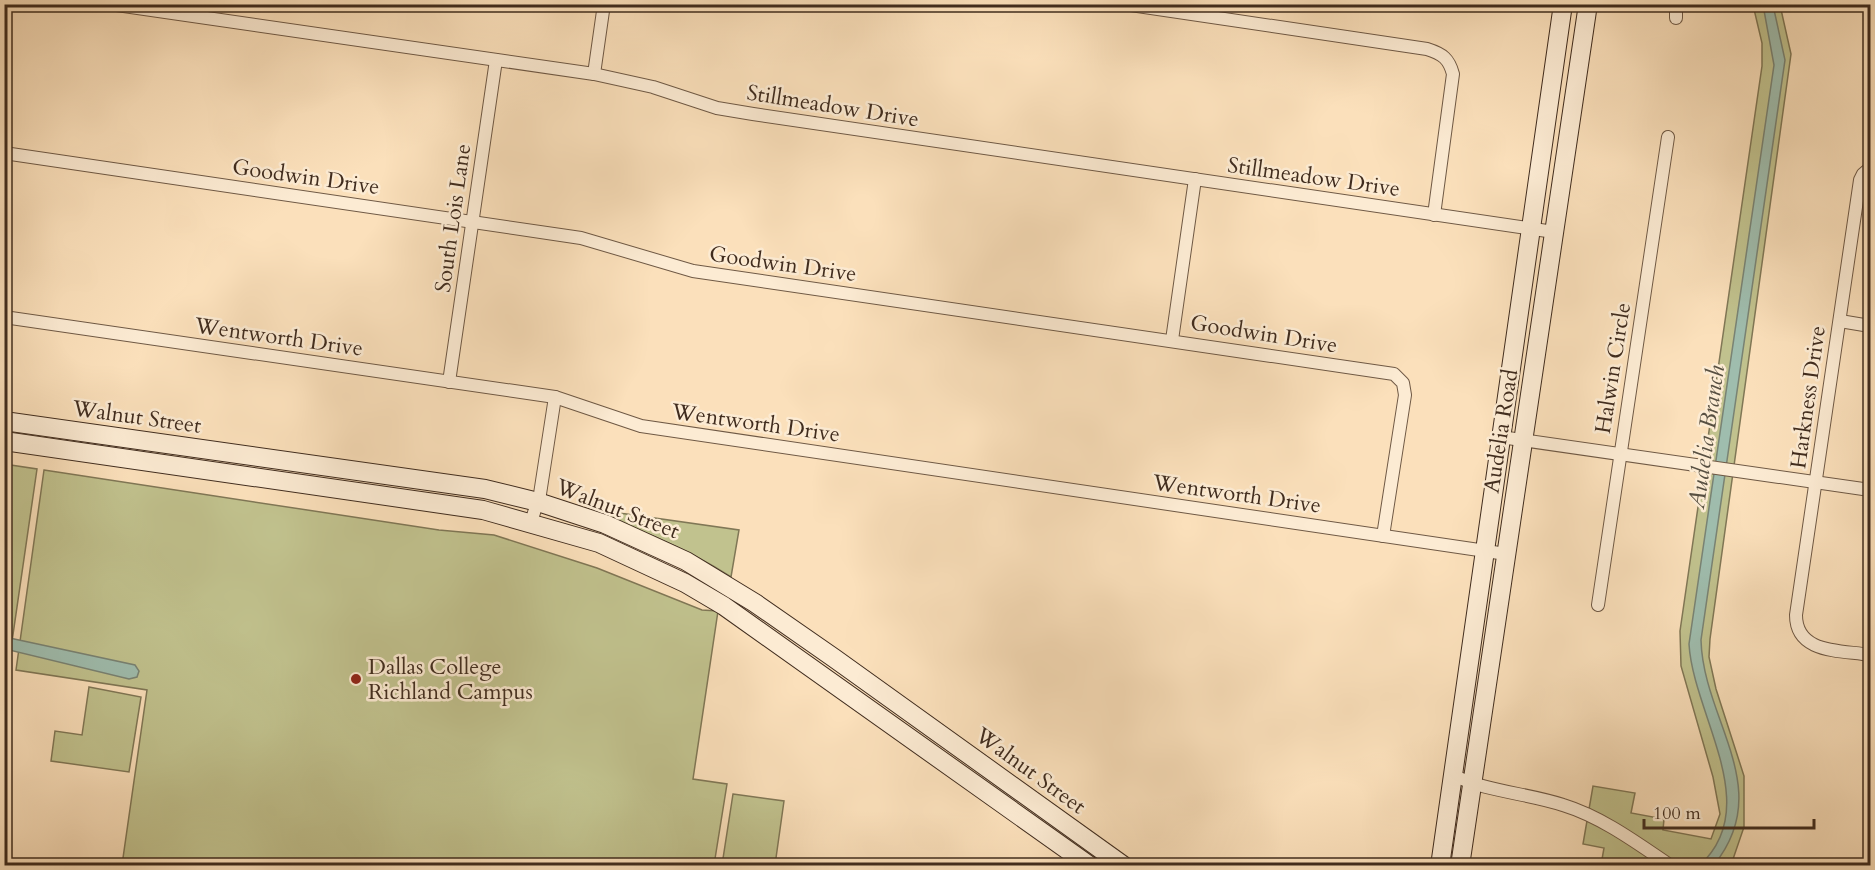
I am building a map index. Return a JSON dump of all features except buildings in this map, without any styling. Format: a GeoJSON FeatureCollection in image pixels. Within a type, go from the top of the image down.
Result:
{"type":"FeatureCollection","features":[{"type":"Feature","properties":{"kind":"main road","name":"Audelia Road"},"geometry":{"type":"LineString","coordinates":[[1440,866],[1563,4]]}},
{"type":"Feature","properties":{"kind":"main road","name":"Audelia Road"},"geometry":{"type":"LineString","coordinates":[[1460,866],[1470,784],[1587,4]]}},
{"type":"Feature","properties":{"kind":"main road","name":"Walnut Street"},"geometry":{"type":"LineString","coordinates":[[4,421],[485,489],[538,502],[605,524],[686,561],[755,603],[1124,866]]}},
{"type":"Feature","properties":{"kind":"main road","name":"Walnut Street"},"geometry":{"type":"LineString","coordinates":[[4,441],[483,510],[599,543],[694,588],[768,636],[1090,866]]}},
{"type":"Feature","properties":{"kind":"main road"},"geometry":{"type":"LineString","coordinates":[[768,636],[776,631],[809,652],[834,658]]}},
{"type":"Feature","properties":{"kind":"main road"},"geometry":{"type":"LineString","coordinates":[[965,776],[977,761]]}},
{"type":"Feature","properties":{"kind":"street","name":"Stillmeadow Drive"},"geometry":{"type":"LineString","coordinates":[[110,4],[594,74],[653,87],[717,108],[753,114],[1554,232]]}},
{"type":"Feature","properties":{"kind":"street"},"geometry":{"type":"LineString","coordinates":[[594,74],[604,4]]}},
{"type":"Feature","properties":{"kind":"street"},"geometry":{"type":"LineString","coordinates":[[1124,4],[1416,47],[1440,53],[1449,61],[1453,75],[1434,215]]}},
{"type":"Feature","properties":{"kind":"street"},"geometry":{"type":"LineString","coordinates":[[1676,4],[1677,18]]}},
{"type":"Feature","properties":{"kind":"street"},"geometry":{"type":"LineString","coordinates":[[1864,4],[1870,8]]}},
{"type":"Feature","properties":{"kind":"street","name":"South Lois Lane"},"geometry":{"type":"LineString","coordinates":[[449,382],[496,60]]}},
{"type":"Feature","properties":{"kind":"street","name":"Halwin Circle"},"geometry":{"type":"LineString","coordinates":[[1598,605],[1668,137]]}},
{"type":"Feature","properties":{"kind":"street","name":"Goodwin Drive"},"geometry":{"type":"LineString","coordinates":[[4,153],[581,238],[618,246],[693,271],[1394,374],[1403,383],[1405,395],[1383,536]]}},
{"type":"Feature","properties":{"kind":"street","name":"Harkness Drive"},"geometry":{"type":"LineString","coordinates":[[1870,169],[1860,180],[1796,615],[1799,634],[1806,643],[1870,655]]}},
{"type":"Feature","properties":{"kind":"street"},"geometry":{"type":"LineString","coordinates":[[1172,340],[1195,179]]}},
{"type":"Feature","properties":{"kind":"street","name":"Wentworth Drive"},"geometry":{"type":"LineString","coordinates":[[4,317],[555,397],[641,426],[1506,554]]}},
{"type":"Feature","properties":{"kind":"street"},"geometry":{"type":"LineString","coordinates":[[1839,321],[1870,326]]}},
{"type":"Feature","properties":{"kind":"street"},"geometry":{"type":"LineString","coordinates":[[531,522],[538,502],[555,397]]}},
{"type":"Feature","properties":{"kind":"street"},"geometry":{"type":"LineString","coordinates":[[1501,437],[1870,489]]}},
{"type":"Feature","properties":{"kind":"street"},"geometry":{"type":"LineString","coordinates":[[1453,775],[1470,784],[1535,797],[1581,811],[1671,866]]}},
{"type":"Feature","properties":{"kind":"green space"},"geometry":{"type":"Polygon","coordinates":[[[1753,5],[1780,5],[1791,54],[1710,639],[1709,657],[1716,689],[1744,776],[1744,827],[1731,865],[1601,865],[1604,848],[1583,844],[1593,786],[1635,793],[1631,813],[1664,819],[1663,830],[1711,839],[1720,814],[1713,777],[1681,666],[1680,631],[1762,66],[1762,43],[1753,5]]]}},
{"type":"Feature","properties":{"kind":"green space"},"geometry":{"type":"Polygon","coordinates":[[[4,464],[37,469],[8,669],[4,669],[4,464]]]}},
{"type":"Feature","properties":{"kind":"green space","name":"Dallas College Richland Campus"},"geometry":{"type":"Polygon","coordinates":[[[44,470],[439,530],[494,535],[597,568],[702,610],[718,611],[693,779],[727,784],[714,865],[122,865],[147,690],[16,670],[44,470]]]}},
{"type":"Feature","properties":{"kind":"green space"},"geometry":{"type":"Polygon","coordinates":[[[577,507],[739,530],[731,577],[656,538],[577,507]]]}},
{"type":"Feature","properties":{"kind":"green space"},"geometry":{"type":"Polygon","coordinates":[[[89,687],[141,697],[129,772],[51,761],[55,731],[82,735],[89,687]]]}},
{"type":"Feature","properties":{"kind":"green space"},"geometry":{"type":"Polygon","coordinates":[[[733,794],[784,801],[775,865],[722,865],[733,794]]]}},
{"type":"Feature","properties":{"kind":"shaded area"},"geometry":{"type":"Polygon","coordinates":[[[1763,5],[1773,5],[1785,60],[1701,640],[1705,670],[1732,754],[1738,781],[1738,809],[1731,837],[1714,865],[1699,866],[1718,842],[1726,816],[1726,789],[1720,760],[1693,672],[1689,644],[1774,65],[1763,5]]]}},
{"type":"Feature","properties":{"kind":"shaded area"},"geometry":{"type":"Polygon","coordinates":[[[5,637],[135,665],[139,671],[137,677],[129,679],[5,649],[5,637]]]}},
{"type":"Feature","properties":{"kind":"place","name":"Dallas College Richland Campus"},"geometry":{"type":"Point","coordinates":[356,679]}},
{"type":"Feature","properties":{"kind":"water label","name":"Audelia Branch"},"geometry":{"type":"Point","coordinates":[1706,437]}}]}
